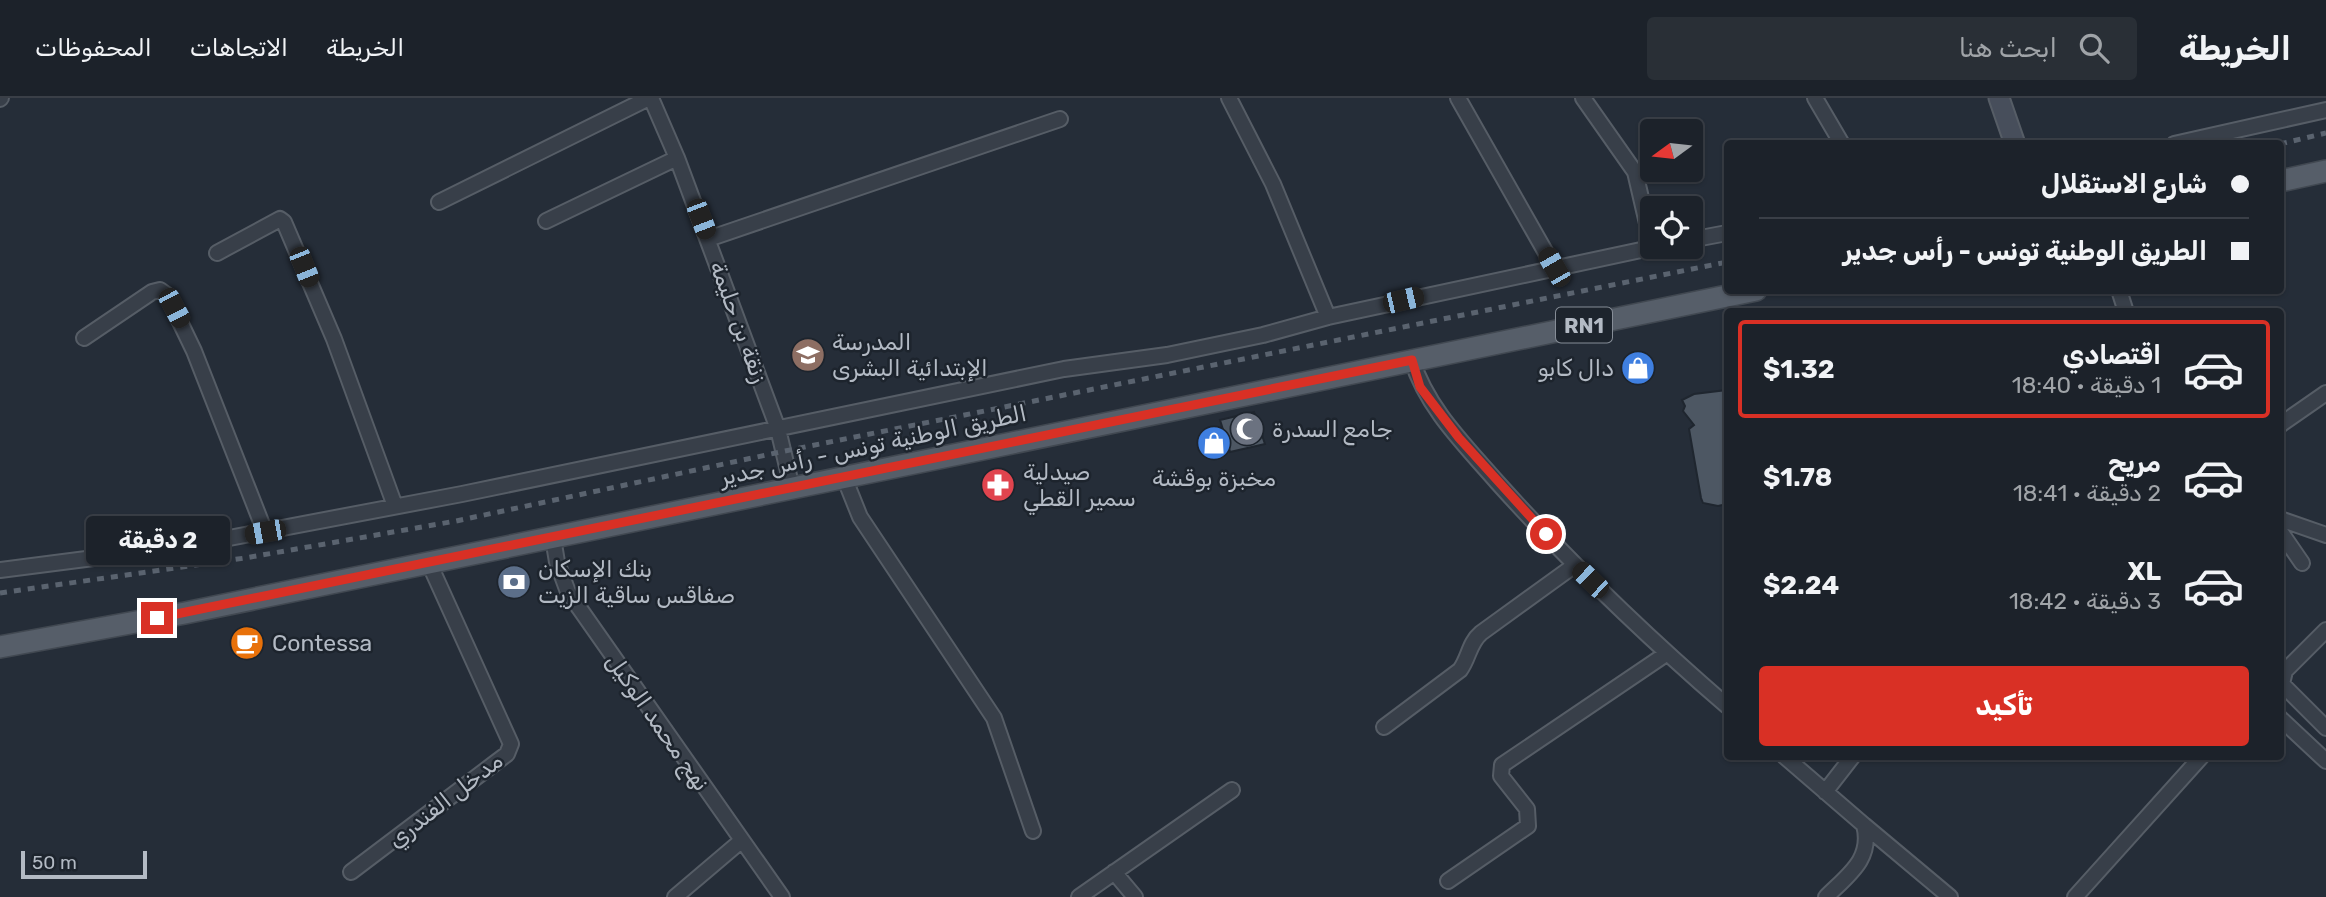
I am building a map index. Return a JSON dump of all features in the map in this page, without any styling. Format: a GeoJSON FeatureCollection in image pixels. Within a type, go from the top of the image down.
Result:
{"type":"FeatureCollection","features":[{"type":"Feature","properties":{"kind":"main road"},"geometry":{"type":"LineString","coordinates":[[2284,180],[2326,171]]}},
{"type":"Feature","properties":{"kind":"main road","name":"الطريق الوطنية تونس - رأس جدير"},"geometry":{"type":"LineString","coordinates":[[0,646],[553,538],[1736,294]]}},
{"type":"Feature","properties":{"kind":"street","name":"زنقة بن حليمة"},"geometry":{"type":"LineString","coordinates":[[650,98],[677,158],[778,429],[792,488]]}},
{"type":"Feature","properties":{"kind":"street"},"geometry":{"type":"LineString","coordinates":[[439,202],[650,98]]}},
{"type":"Feature","properties":{"kind":"street"},"geometry":{"type":"LineString","coordinates":[[1229,98],[1273,184],[1328,317]]}},
{"type":"Feature","properties":{"kind":"street"},"geometry":{"type":"LineString","coordinates":[[1458,98],[1554,267]]}},
{"type":"Feature","properties":{"kind":"street"},"geometry":{"type":"LineString","coordinates":[[1583,98],[1635,172],[1641,196]]}},
{"type":"Feature","properties":{"kind":"street"},"geometry":{"type":"LineString","coordinates":[[1815,98],[1840,140]]}},
{"type":"Feature","properties":{"kind":"street"},"geometry":{"type":"LineString","coordinates":[[1999,98],[2014,140]]}},
{"type":"Feature","properties":{"kind":"street"},"geometry":{"type":"LineString","coordinates":[[2192,140],[2326,110]]}},
{"type":"Feature","properties":{"kind":"street"},"geometry":{"type":"LineString","coordinates":[[708,239],[1060,119]]}},
{"type":"Feature","properties":{"kind":"street"},"geometry":{"type":"LineString","coordinates":[[546,221],[677,158]]}},
{"type":"Feature","properties":{"kind":"street"},"geometry":{"type":"LineString","coordinates":[[217,253],[266,224],[280,219],[284,222],[334,339],[395,506]]}},
{"type":"Feature","properties":{"kind":"street"},"geometry":{"type":"LineString","coordinates":[[1703,238],[1724,234]]}},
{"type":"Feature","properties":{"kind":"street"},"geometry":{"type":"LineString","coordinates":[[0,570],[265,532],[1064,369],[1167,355],[1640,249]]}},
{"type":"Feature","properties":{"kind":"street"},"geometry":{"type":"LineString","coordinates":[[83,338],[152,292],[160,290],[167,295],[194,351],[265,532]]}},
{"type":"Feature","properties":{"kind":"street"},"geometry":{"type":"LineString","coordinates":[[1412,360],[1420,387],[1459,438],[1575,565],[1666,654],[1724,703]]}},
{"type":"Feature","properties":{"kind":"street"},"geometry":{"type":"LineString","coordinates":[[2284,422],[2326,393]]}},
{"type":"Feature","properties":{"kind":"street"},"geometry":{"type":"LineString","coordinates":[[844,477],[860,517],[993,718],[1033,831]]}},
{"type":"Feature","properties":{"kind":"street"},"geometry":{"type":"LineString","coordinates":[[2284,520],[2326,535]]}},
{"type":"Feature","properties":{"kind":"street"},"geometry":{"type":"LineString","coordinates":[[2284,537],[2302,563]]}},
{"type":"Feature","properties":{"kind":"street","name":"نهج محمد الوكيل"},"geometry":{"type":"LineString","coordinates":[[553,538],[557,562],[568,593],[782,897]]}},
{"type":"Feature","properties":{"kind":"street","name":"مدخل الفندري"},"geometry":{"type":"LineString","coordinates":[[351,872],[507,754],[511,744],[429,563]]}},
{"type":"Feature","properties":{"kind":"street"},"geometry":{"type":"LineString","coordinates":[[1384,727],[1460,670],[1473,640],[1481,633],[1575,565]]}},
{"type":"Feature","properties":{"kind":"street"},"geometry":{"type":"LineString","coordinates":[[2284,675],[2285,671],[2326,631]]}},
{"type":"Feature","properties":{"kind":"street"},"geometry":{"type":"LineString","coordinates":[[1448,881],[1528,826],[1527,809],[1501,776],[1502,765],[1666,654]]}},
{"type":"Feature","properties":{"kind":"street"},"geometry":{"type":"LineString","coordinates":[[2284,686],[2326,728]]}},
{"type":"Feature","properties":{"kind":"street"},"geometry":{"type":"LineString","coordinates":[[2284,722],[2326,761]]}},
{"type":"Feature","properties":{"kind":"street"},"geometry":{"type":"LineString","coordinates":[[1789,760],[1950,897]]}},
{"type":"Feature","properties":{"kind":"street"},"geometry":{"type":"LineString","coordinates":[[1825,792],[1850,760]]}},
{"type":"Feature","properties":{"kind":"street"},"geometry":{"type":"LineString","coordinates":[[2075,897],[2198,760]]}},
{"type":"Feature","properties":{"kind":"street"},"geometry":{"type":"LineString","coordinates":[[1079,897],[1232,790]]}},
{"type":"Feature","properties":{"kind":"street"},"geometry":{"type":"LineString","coordinates":[[1826,897],[1858,865],[1867,851],[1864,825]]}},
{"type":"Feature","properties":{"kind":"street"},"geometry":{"type":"LineString","coordinates":[[675,897],[741,841]]}},
{"type":"Feature","properties":{"kind":"street"},"geometry":{"type":"LineString","coordinates":[[1114,872],[1135,897]]}},
{"type":"Feature","properties":{"kind":"building"},"geometry":{"type":"Polygon","coordinates":[[[1724,390],[1724,505],[1703,503],[1701,498],[1689,429],[1694,425],[1683,411],[1685,406],[1682,400],[1694,394],[1724,390]]]}},
{"type":"Feature","properties":{"kind":"building"},"geometry":{"type":"Polygon","coordinates":[[[1254,412],[1265,444],[1230,452],[1220,420],[1254,412]]]}},
{"type":"Feature","properties":{"kind":"railway"},"geometry":{"type":"LineString","coordinates":[[2284,143],[2326,133]]}},
{"type":"Feature","properties":{"kind":"railway"},"geometry":{"type":"LineString","coordinates":[[0,593],[245,558],[456,521],[785,451],[1724,263]]}},
{"type":"Feature","properties":{"kind":"place","name":"المدرسة الإبتدائية البشرى"},"geometry":{"type":"Point","coordinates":[808,355]}},
{"type":"Feature","properties":{"kind":"place","name":"دال كابو"},"geometry":{"type":"Point","coordinates":[1638,368]}},
{"type":"Feature","properties":{"kind":"place","name":"جامع السدرة"},"geometry":{"type":"Point","coordinates":[1247,429]}},
{"type":"Feature","properties":{"kind":"place","name":"مخبزة بوقشة"},"geometry":{"type":"Point","coordinates":[1214,443]}},
{"type":"Feature","properties":{"kind":"place","name":"صيدلية سمير القطي"},"geometry":{"type":"Point","coordinates":[998,485]}},
{"type":"Feature","properties":{"kind":"place","name":"بنك الإسكان صفاقس ساقية الزيت"},"geometry":{"type":"Point","coordinates":[514,582]}},
{"type":"Feature","properties":{"kind":"place","name":"Contessa"},"geometry":{"type":"Point","coordinates":[247,643]}},
{"type":"Feature","properties":{"kind":"route"},"geometry":{"type":"LineString","coordinates":[[157,618],[1412,360],[1420,387],[1459,438],[1546,534]]}}]}
